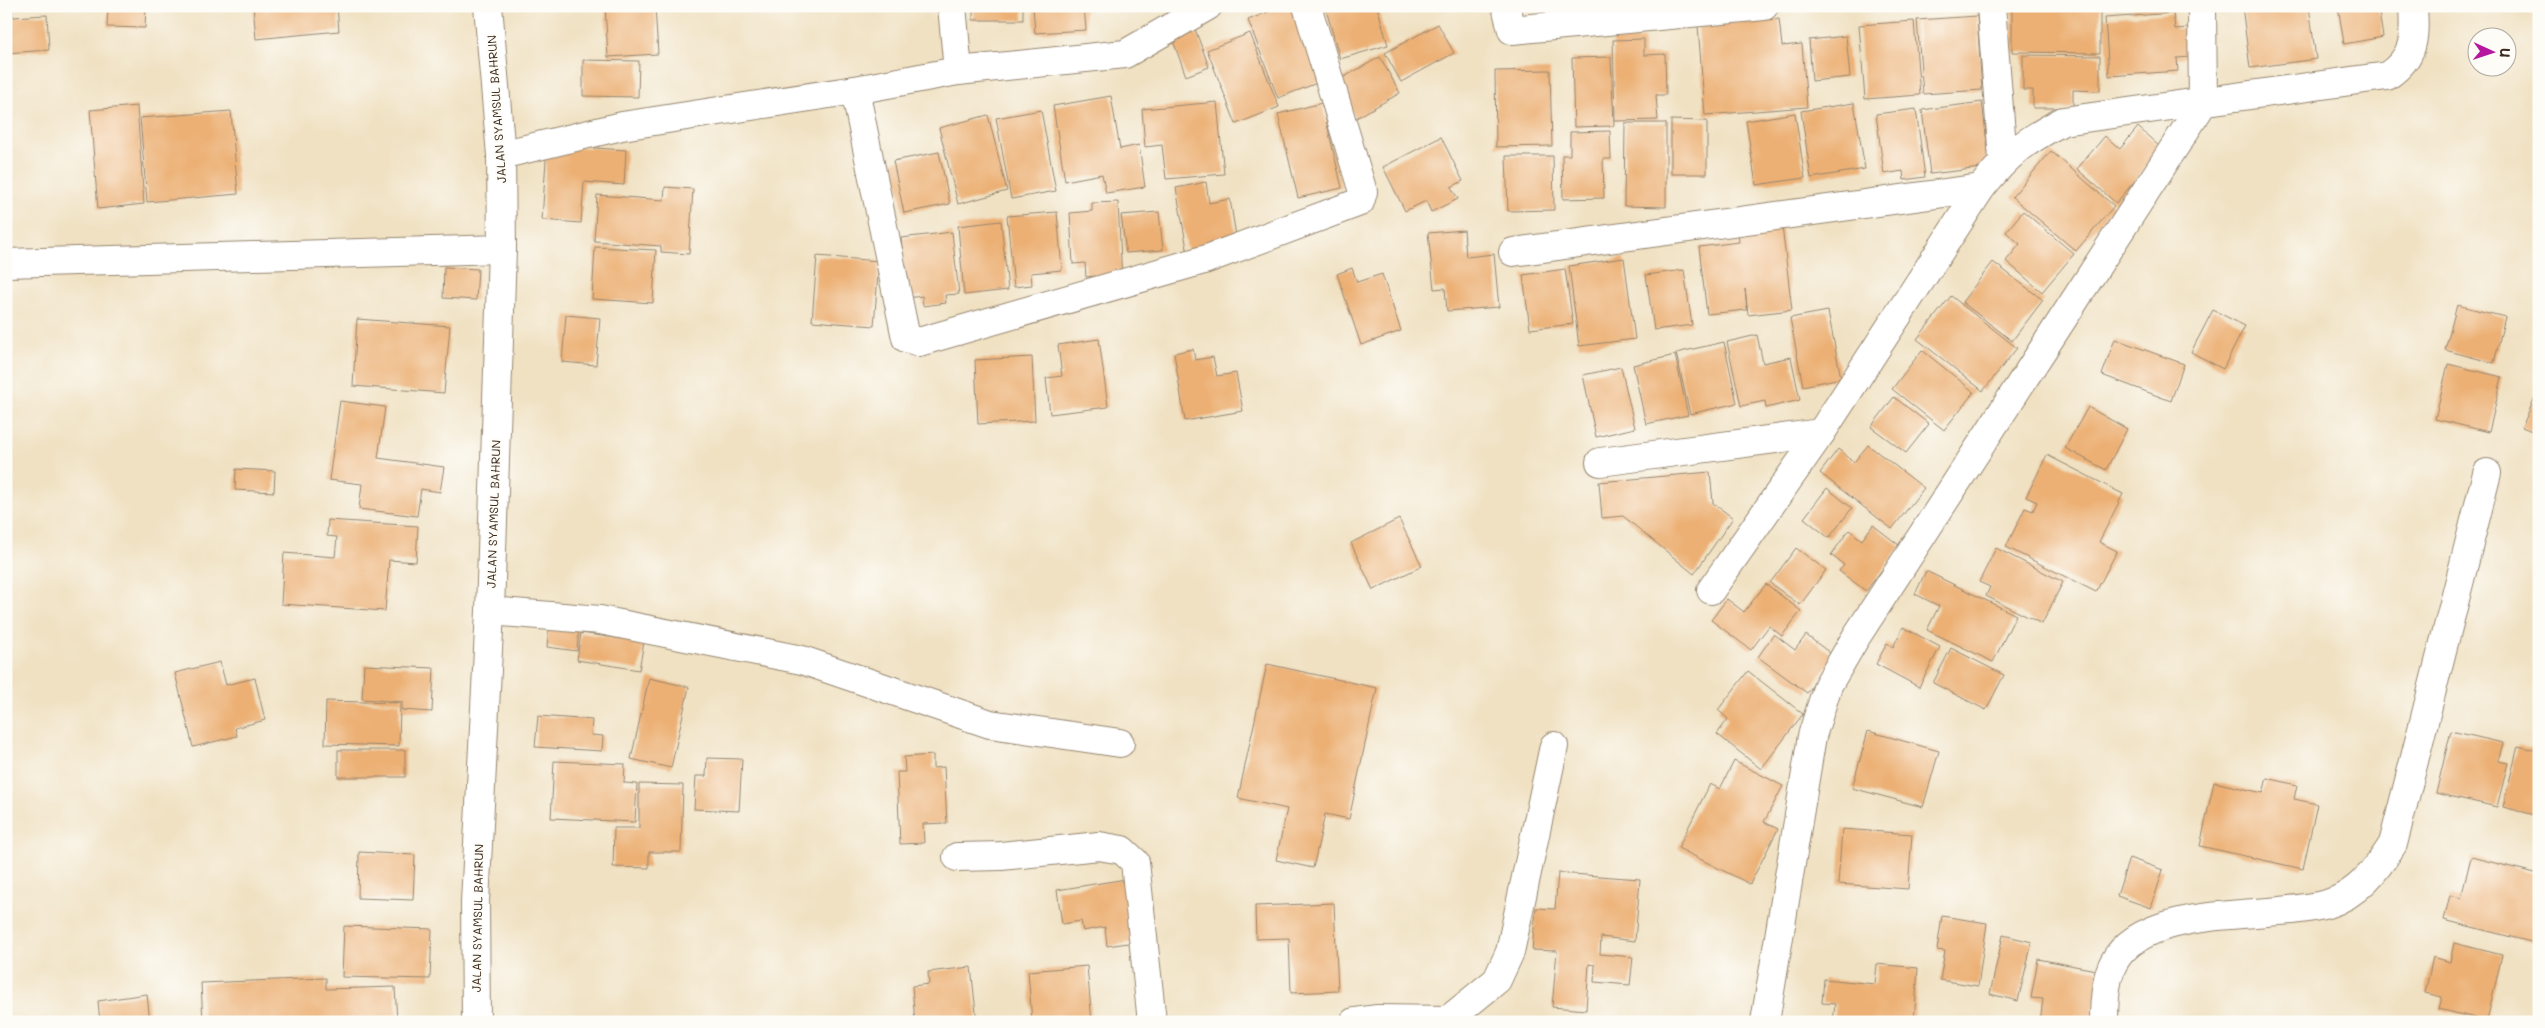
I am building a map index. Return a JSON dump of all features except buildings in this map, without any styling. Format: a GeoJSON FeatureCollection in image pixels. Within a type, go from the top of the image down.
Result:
{"type":"FeatureCollection","features":[{"type":"Feature","properties":{"kind":"street","name":"JALAN SYAMSUL BAHRUN"},"geometry":{"type":"LineString","coordinates":[[476,1022],[475,902],[490,611],[502,249],[501,155],[488,6]]}},
{"type":"Feature","properties":{"kind":"street"},"geometry":{"type":"LineString","coordinates":[[952,6],[958,71]]}},
{"type":"Feature","properties":{"kind":"street"},"geometry":{"type":"LineString","coordinates":[[501,155],[622,126],[855,90],[958,71],[1125,54],[1208,6]]}},
{"type":"Feature","properties":{"kind":"street"},"geometry":{"type":"LineString","coordinates":[[855,90],[906,338],[919,342],[1207,259],[1360,202],[1363,192],[1307,6]]}},
{"type":"Feature","properties":{"kind":"street"},"geometry":{"type":"LineString","coordinates":[[1506,6],[1512,30],[1764,6]]}},
{"type":"Feature","properties":{"kind":"street"},"geometry":{"type":"LineString","coordinates":[[1991,6],[2003,160]]}},
{"type":"Feature","properties":{"kind":"street"},"geometry":{"type":"LineString","coordinates":[[1765,1022],[1812,736],[1828,685],[1862,628],[2203,103],[2202,6]]}},
{"type":"Feature","properties":{"kind":"street"},"geometry":{"type":"LineString","coordinates":[[1712,590],[1821,433],[1981,188],[2003,160],[2030,139],[2063,121],[2387,76],[2400,68],[2410,52],[2414,33],[2413,6]]}},
{"type":"Feature","properties":{"kind":"street"},"geometry":{"type":"LineString","coordinates":[[1513,252],[1981,188]]}},
{"type":"Feature","properties":{"kind":"street"},"geometry":{"type":"LineString","coordinates":[[6,263],[502,249]]}},
{"type":"Feature","properties":{"kind":"street"},"geometry":{"type":"LineString","coordinates":[[1600,462],[1821,433]]}},
{"type":"Feature","properties":{"kind":"street"},"geometry":{"type":"LineString","coordinates":[[2104,1022],[2108,983],[2114,962],[2126,948],[2146,932],[2174,922],[2327,904],[2353,891],[2377,869],[2392,844],[2487,473]]}},
{"type":"Feature","properties":{"kind":"street"},"geometry":{"type":"LineString","coordinates":[[490,611],[600,620],[802,660],[990,724],[1120,743]]}},
{"type":"Feature","properties":{"kind":"street"},"geometry":{"type":"LineString","coordinates":[[1354,1022],[1376,1020],[1448,1020],[1497,980],[1510,952],[1554,746]]}},
{"type":"Feature","properties":{"kind":"street"},"geometry":{"type":"LineString","coordinates":[[957,857],[1001,856],[1100,846],[1122,850],[1135,862],[1152,1022]]}}]}
